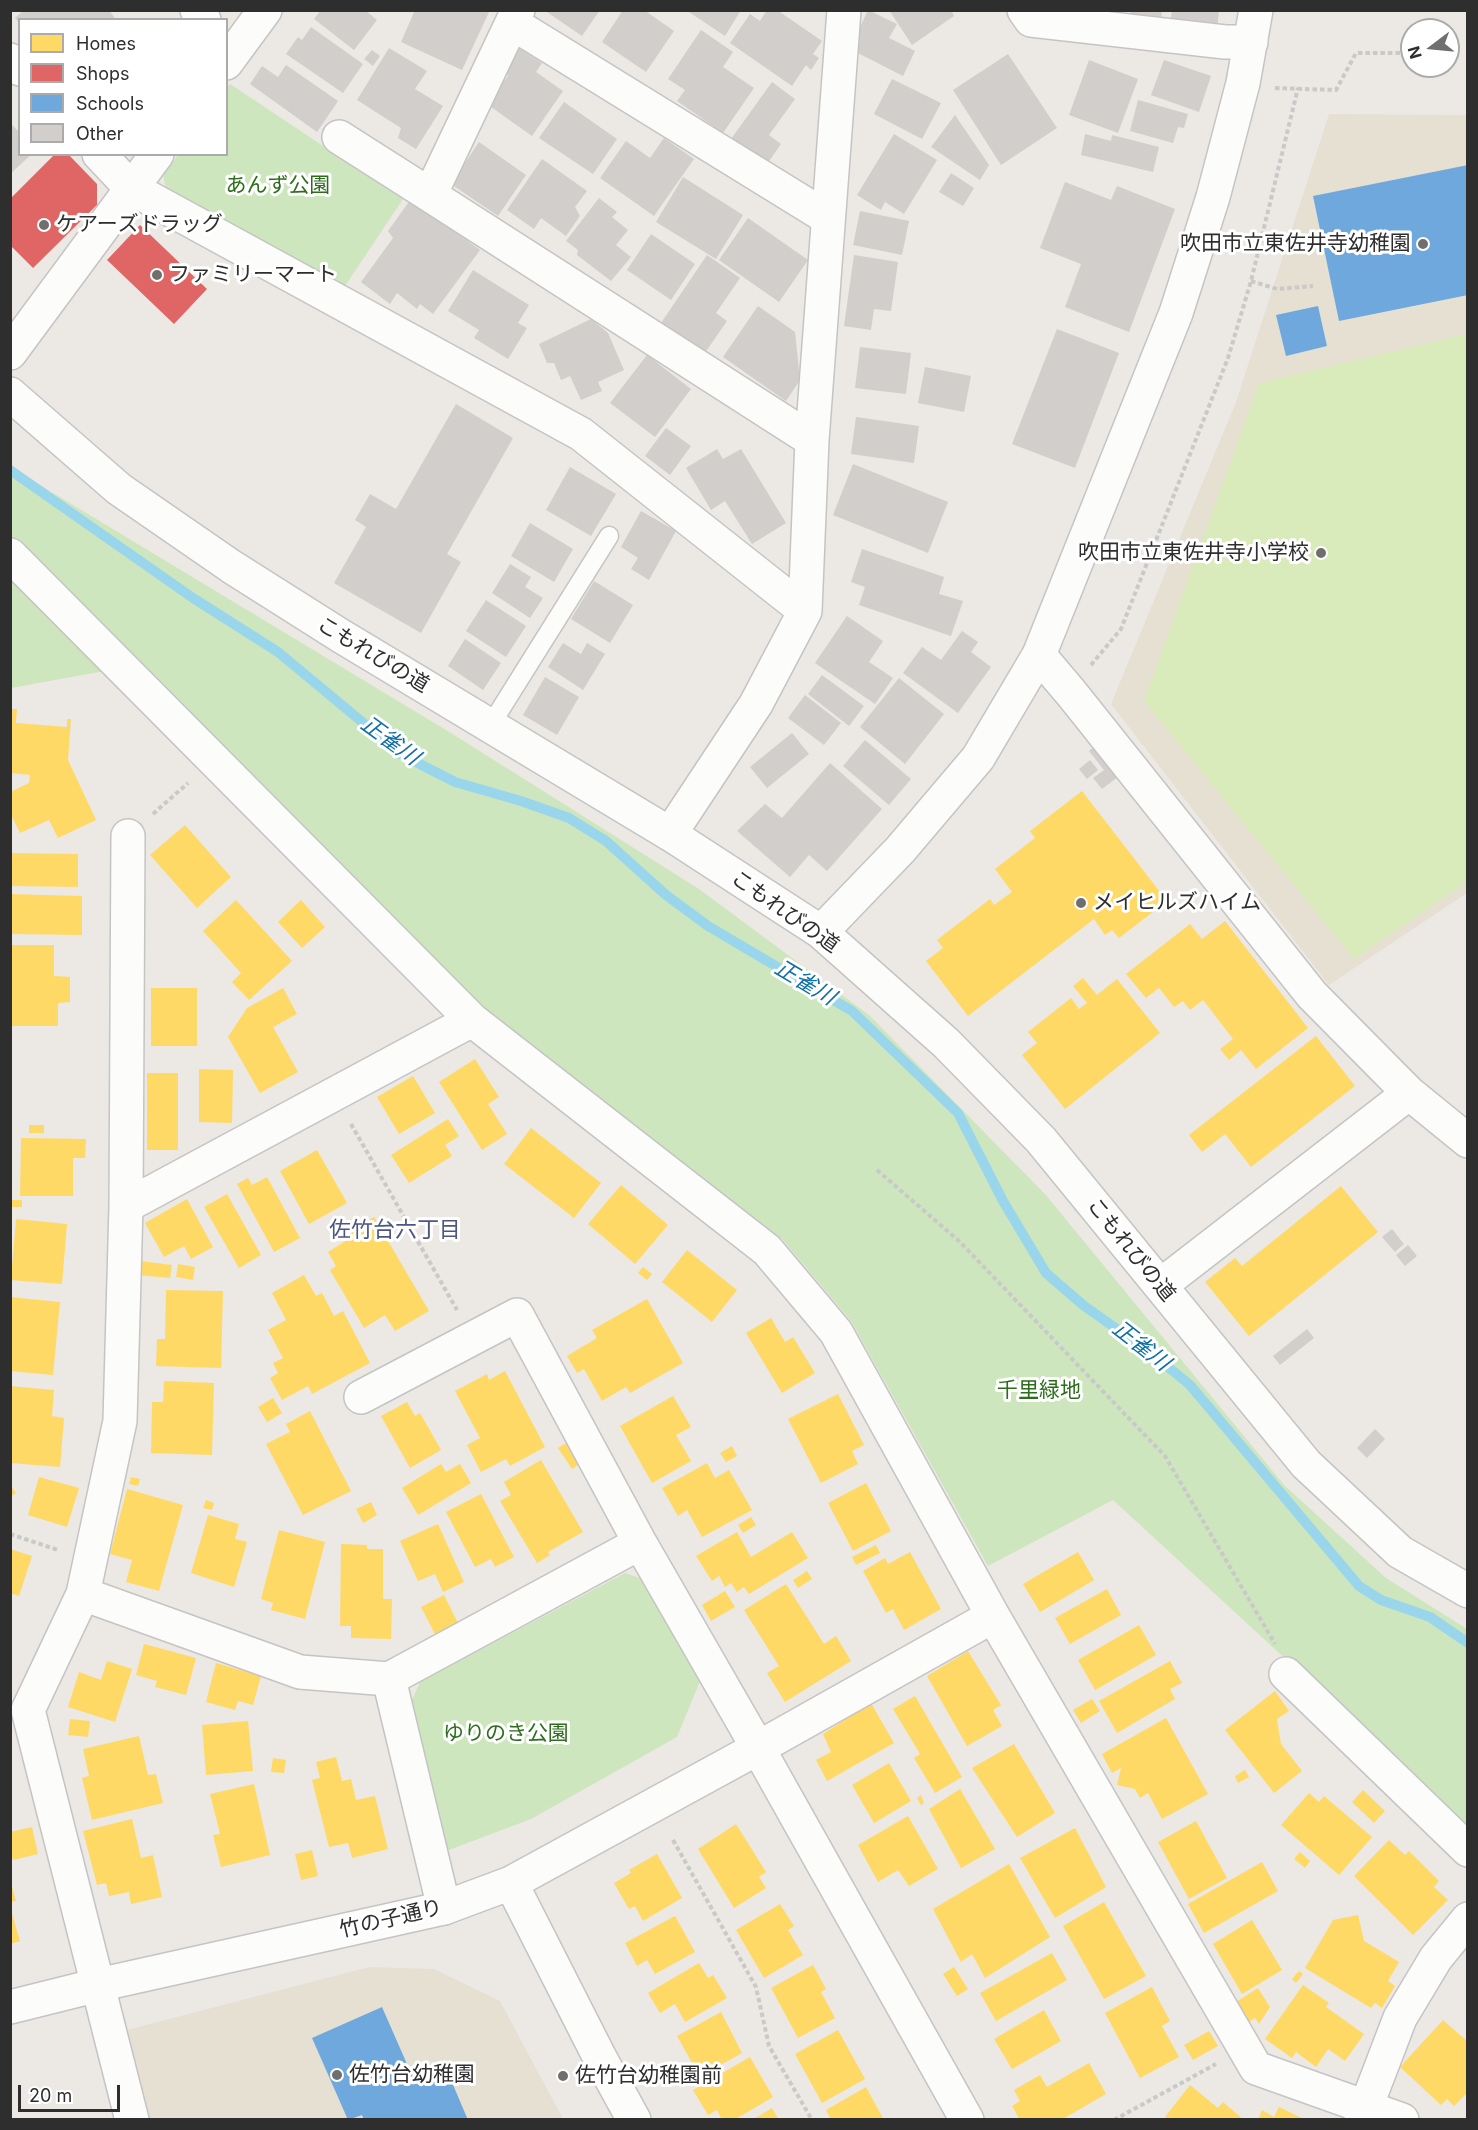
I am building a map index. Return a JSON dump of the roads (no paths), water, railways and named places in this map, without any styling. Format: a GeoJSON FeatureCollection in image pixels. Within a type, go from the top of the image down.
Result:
{"type":"FeatureCollection","features":[{"type":"Feature","properties":{"kind":"street"},"geometry":{"type":"LineString","coordinates":[[228,55],[265,10]]}},
{"type":"Feature","properties":{"kind":"street"},"geometry":{"type":"LineString","coordinates":[[670,834],[756,704],[805,611],[812,440],[844,10]]}},
{"type":"Feature","properties":{"kind":"street"},"geometry":{"type":"LineString","coordinates":[[1024,10],[1032,20],[1225,42],[1254,26]]}},
{"type":"Feature","properties":{"kind":"street"},"geometry":{"type":"LineString","coordinates":[[430,195],[515,17],[828,218]]}},
{"type":"Feature","properties":{"kind":"street"},"geometry":{"type":"LineString","coordinates":[[821,932],[900,850],[978,758],[1039,655],[1176,314],[1213,197],[1243,83],[1254,26]]}},
{"type":"Feature","properties":{"kind":"street"},"geometry":{"type":"LineString","coordinates":[[339,137],[812,440]]}},
{"type":"Feature","properties":{"kind":"street"},"geometry":{"type":"LineString","coordinates":[[101,156],[131,188],[581,434],[805,611]]}},
{"type":"Feature","properties":{"kind":"street"},"geometry":{"type":"LineString","coordinates":[[10,353],[155,156]]}},
{"type":"Feature","properties":{"kind":"street","name":"こもれびの道"},"geometry":{"type":"LineString","coordinates":[[10,394],[119,489],[232,567],[670,834],[821,932],[946,1043],[1041,1140],[1306,1464],[1400,1551],[1467,1592]]}},
{"type":"Feature","properties":{"kind":"street"},"geometry":{"type":"LineString","coordinates":[[10,555],[471,1020],[767,1250],[836,1332],[993,1616],[1256,2068],[1363,2113],[1402,2120]]}},
{"type":"Feature","properties":{"kind":"street"},"geometry":{"type":"LineString","coordinates":[[1039,655],[1312,995],[1409,1093],[1467,1141]]}},
{"type":"Feature","properties":{"kind":"street"},"geometry":{"type":"LineString","coordinates":[[128,836],[126,1206],[120,1421],[83,1594],[19,1713],[98,1985],[132,2120]]}},
{"type":"Feature","properties":{"kind":"street"},"geometry":{"type":"LineString","coordinates":[[126,1206],[471,1020]]}},
{"type":"Feature","properties":{"kind":"street"},"geometry":{"type":"LineString","coordinates":[[1161,1286],[1409,1093]]}},
{"type":"Feature","properties":{"kind":"street"},"geometry":{"type":"LineString","coordinates":[[361,1397],[517,1315],[640,1543],[967,2120]]}},
{"type":"Feature","properties":{"kind":"street"},"geometry":{"type":"LineString","coordinates":[[83,1594],[300,1672],[389,1679],[640,1543]]}},
{"type":"Feature","properties":{"kind":"street","name":"竹の子通り"},"geometry":{"type":"LineString","coordinates":[[10,2007],[98,1985],[444,1908],[511,1883],[993,1616]]}},
{"type":"Feature","properties":{"kind":"street"},"geometry":{"type":"LineString","coordinates":[[1286,1674],[1467,1850]]}},
{"type":"Feature","properties":{"kind":"street"},"geometry":{"type":"LineString","coordinates":[[389,1679],[444,1908]]}},
{"type":"Feature","properties":{"kind":"street"},"geometry":{"type":"LineString","coordinates":[[511,1883],[634,2120]]}},
{"type":"Feature","properties":{"kind":"street"},"geometry":{"type":"LineString","coordinates":[[1363,2113],[1400,2018],[1436,1958],[1467,1919]]}},
{"type":"Feature","properties":{"kind":"lane"},"geometry":{"type":"LineString","coordinates":[[490,726],[609,536]]}},
{"type":"Feature","properties":{"kind":"waterway","name":"正雀川"},"geometry":{"type":"LineString","coordinates":[[10,470],[193,598],[278,652],[402,755],[455,782],[569,818],[606,841],[666,895],[708,926],[852,1011],[958,1113],[1003,1201],[1046,1273],[1083,1305],[1156,1357],[1190,1385],[1359,1586],[1381,1600],[1430,1617],[1468,1643]]}},
{"type":"Feature","properties":{"kind":"place","name":"ケアーズドラッグ"},"geometry":{"type":"Point","coordinates":[44,225]}},
{"type":"Feature","properties":{"kind":"place","name":"吹田市立東佐井寺幼稚園"},"geometry":{"type":"Point","coordinates":[1423,244]}},
{"type":"Feature","properties":{"kind":"place","name":"ファミリーマート"},"geometry":{"type":"Point","coordinates":[157,275]}},
{"type":"Feature","properties":{"kind":"place","name":"吹田市立東佐井寺小学校"},"geometry":{"type":"Point","coordinates":[1321,553]}},
{"type":"Feature","properties":{"kind":"place","name":"メイヒルズハイム"},"geometry":{"type":"Point","coordinates":[1081,903]}},
{"type":"Feature","properties":{"kind":"place","name":"佐竹台幼稚園"},"geometry":{"type":"Point","coordinates":[337,2075]}},
{"type":"Feature","properties":{"kind":"place","name":"佐竹台幼稚園前"},"geometry":{"type":"Point","coordinates":[563,2076]}},
{"type":"Feature","properties":{"kind":"district","name":"佐竹台六丁目"},"geometry":{"type":"Point","coordinates":[395,1230]}},
{"type":"Feature","properties":{"kind":"park label","name":"あんず公園"},"geometry":{"type":"Point","coordinates":[278,186]}},
{"type":"Feature","properties":{"kind":"park label","name":"千里緑地"},"geometry":{"type":"Point","coordinates":[1039,1391]}},
{"type":"Feature","properties":{"kind":"park label","name":"ゆりのき公園"},"geometry":{"type":"Point","coordinates":[506,1734]}}]}
